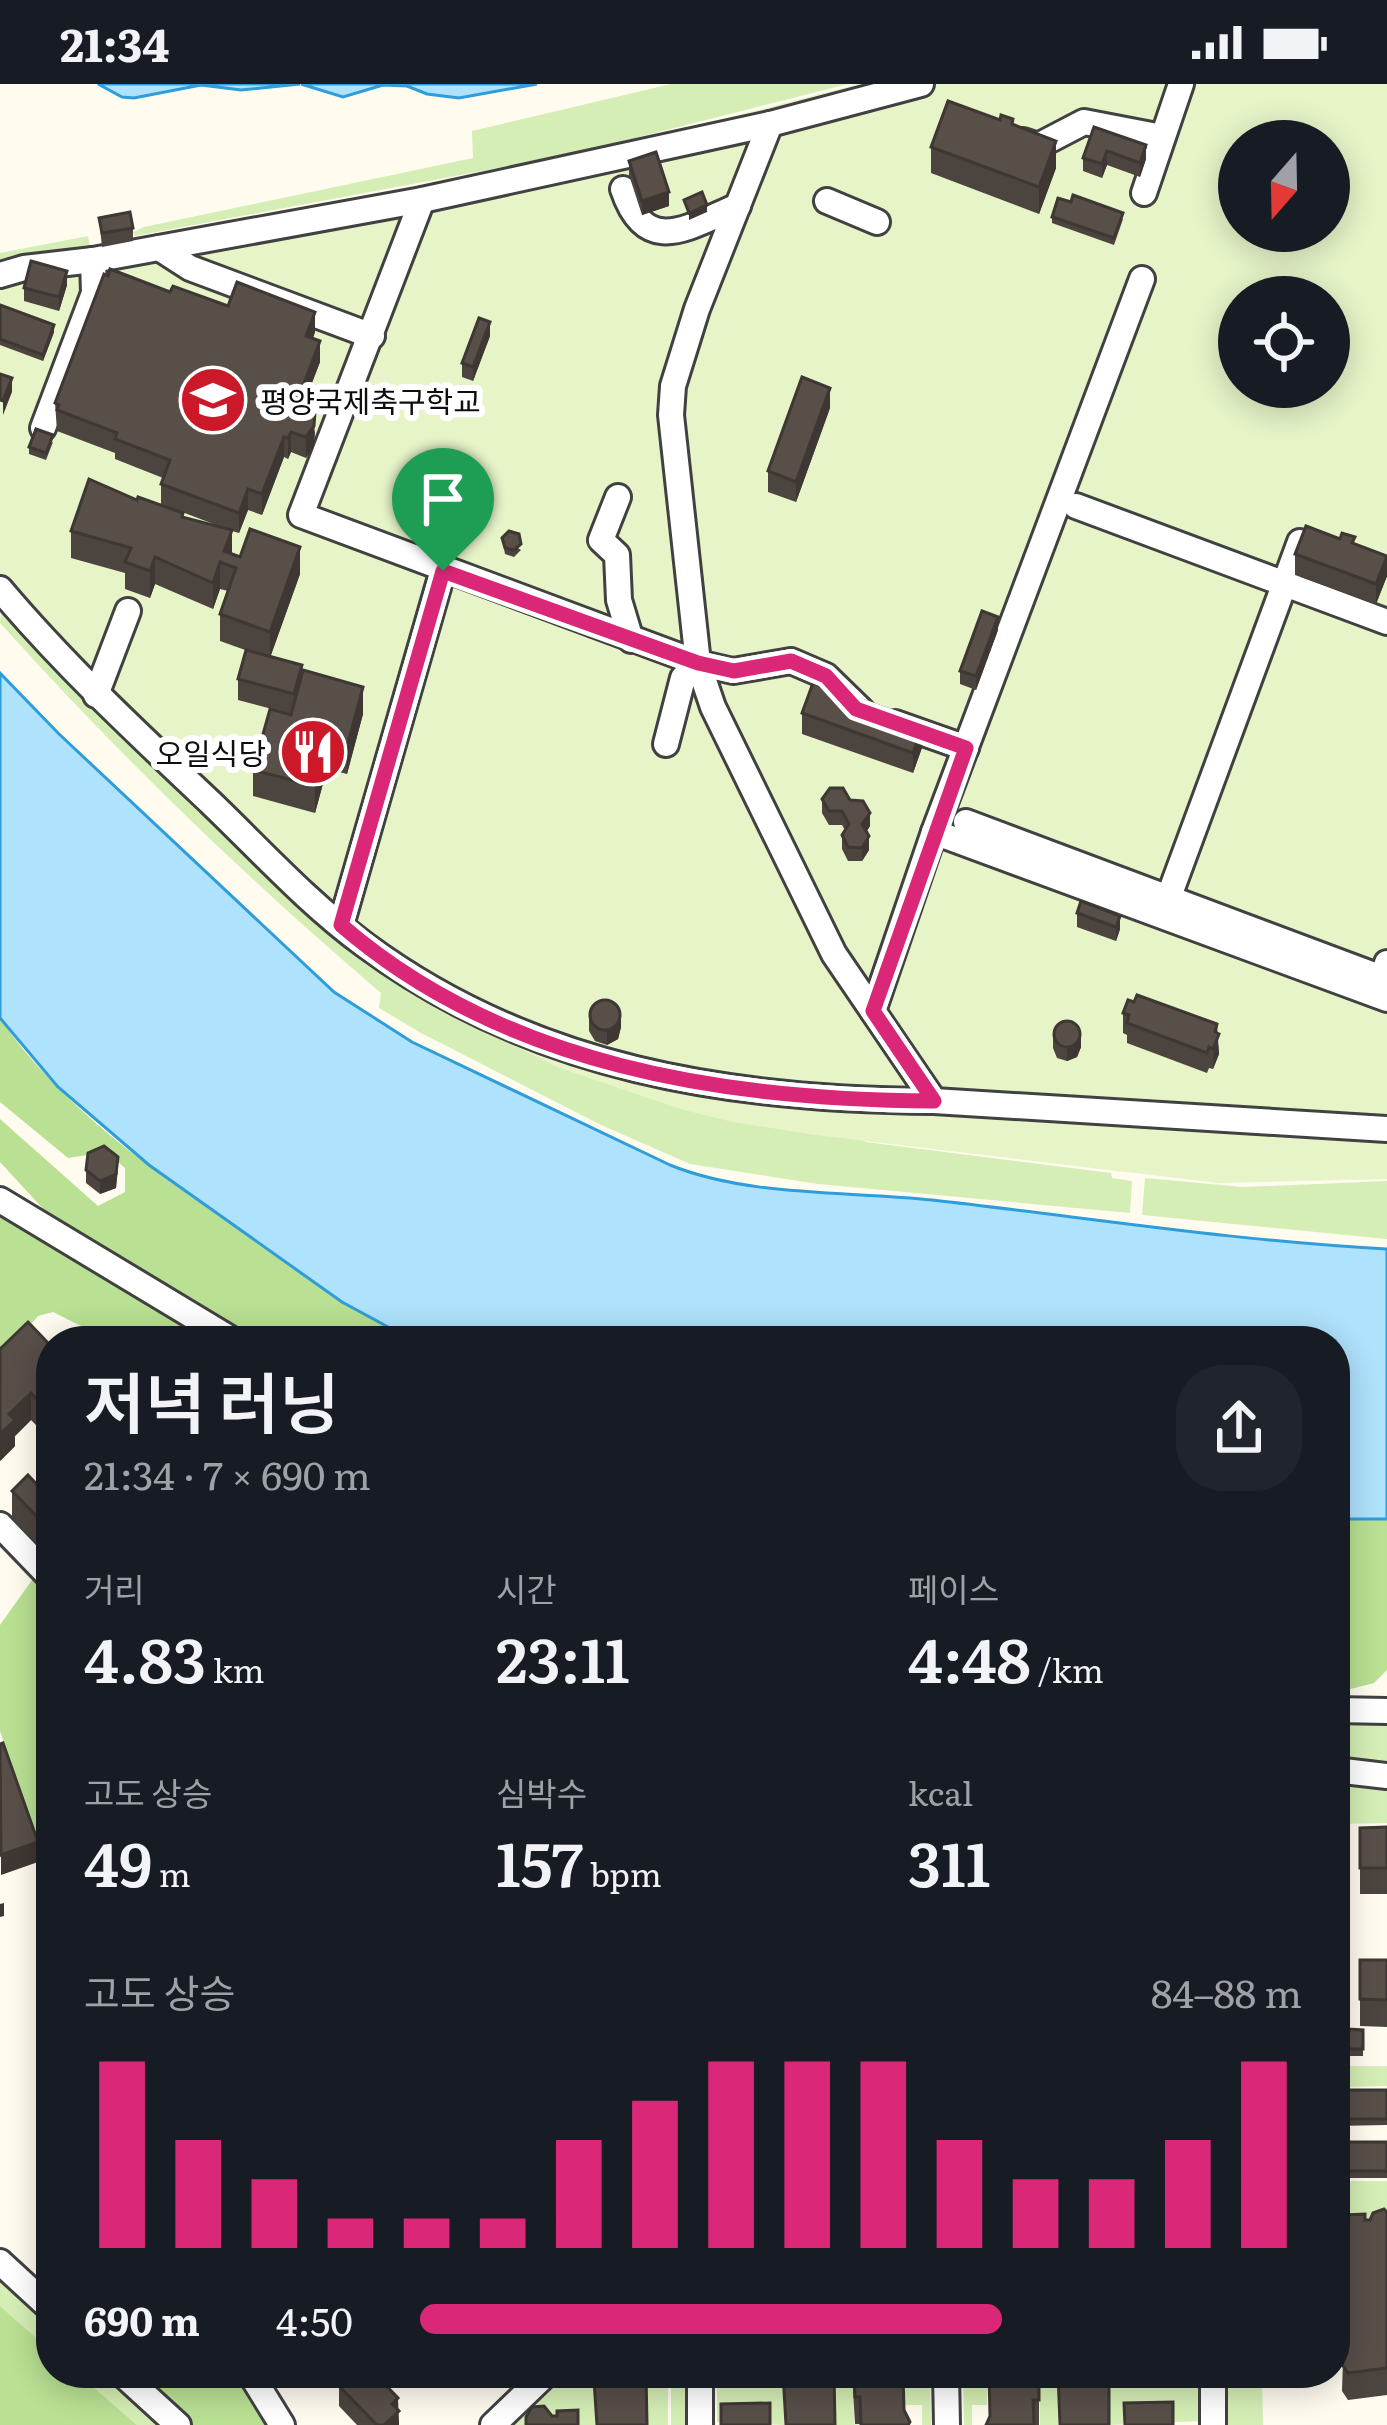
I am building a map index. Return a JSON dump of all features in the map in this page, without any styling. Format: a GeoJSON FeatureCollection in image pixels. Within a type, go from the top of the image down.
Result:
{"type":"FeatureCollection","features":[{"type":"Feature","properties":{"kind":"street"},"geometry":{"type":"LineString","coordinates":[[0,275],[422,200],[770,124],[921,84]]}},
{"type":"Feature","properties":{"kind":"street"},"geometry":{"type":"LineString","coordinates":[[1144,194],[1181,84]]}},
{"type":"Feature","properties":{"kind":"street"},"geometry":{"type":"LineString","coordinates":[[998,131],[1038,146],[1084,122],[1162,137]]}},
{"type":"Feature","properties":{"kind":"street"},"geometry":{"type":"LineString","coordinates":[[770,124],[697,309],[673,386],[671,416],[698,663],[713,707],[772,835],[834,954],[934,1101]]}},
{"type":"Feature","properties":{"kind":"street"},"geometry":{"type":"LineString","coordinates":[[623,189],[631,213],[647,230],[661,233],[737,206]]}},
{"type":"Feature","properties":{"kind":"street"},"geometry":{"type":"LineString","coordinates":[[422,200],[301,515],[698,663],[734,671],[791,661],[826,676],[856,709],[966,748]]}},
{"type":"Feature","properties":{"kind":"street"},"geometry":{"type":"LineString","coordinates":[[827,201],[877,222]]}},
{"type":"Feature","properties":{"kind":"street"},"geometry":{"type":"LineString","coordinates":[[159,248],[190,268],[372,336]]}},
{"type":"Feature","properties":{"kind":"street"},"geometry":{"type":"LineString","coordinates":[[44,428],[94,293],[93,260]]}},
{"type":"Feature","properties":{"kind":"street"},"geometry":{"type":"LineString","coordinates":[[873,1011],[934,832],[1142,279]]}},
{"type":"Feature","properties":{"kind":"street"},"geometry":{"type":"LineString","coordinates":[[618,497],[602,540],[617,555],[619,600],[631,640]]}},
{"type":"Feature","properties":{"kind":"street"},"geometry":{"type":"LineString","coordinates":[[1076,506],[1387,622]]}},
{"type":"Feature","properties":{"kind":"street"},"geometry":{"type":"LineString","coordinates":[[1168,899],[1300,542]]}},
{"type":"Feature","properties":{"kind":"street"},"geometry":{"type":"LineString","coordinates":[[341,925],[443,571]]}},
{"type":"Feature","properties":{"kind":"street"},"geometry":{"type":"LineString","coordinates":[[0,589],[96,695],[341,925],[418,980],[500,1025],[567,1052],[729,1088],[1387,1129]]}},
{"type":"Feature","properties":{"kind":"street"},"geometry":{"type":"LineString","coordinates":[[96,695],[128,610]]}},
{"type":"Feature","properties":{"kind":"street"},"geometry":{"type":"LineString","coordinates":[[666,744],[683,678],[698,663]]}},
{"type":"Feature","properties":{"kind":"street"},"geometry":{"type":"LineString","coordinates":[[966,822],[1382,978],[1387,963]]}},
{"type":"Feature","properties":{"kind":"street"},"geometry":{"type":"LineString","coordinates":[[934,832],[1387,999]]}},
{"type":"Feature","properties":{"kind":"street"},"geometry":{"type":"LineString","coordinates":[[0,1200],[209,1326]]}},
{"type":"Feature","properties":{"kind":"street"},"geometry":{"type":"LineString","coordinates":[[0,1526],[36,1563]]}},
{"type":"Feature","properties":{"kind":"street"},"geometry":{"type":"LineString","coordinates":[[1350,1710],[1387,1711]]}},
{"type":"Feature","properties":{"kind":"street"},"geometry":{"type":"LineString","coordinates":[[1350,1772],[1387,1776]]}},
{"type":"Feature","properties":{"kind":"street"},"geometry":{"type":"LineString","coordinates":[[0,2262],[36,2295]]}},
{"type":"Feature","properties":{"kind":"street"},"geometry":{"type":"LineString","coordinates":[[137,2388],[178,2425]]}},
{"type":"Feature","properties":{"kind":"street"},"geometry":{"type":"LineString","coordinates":[[259,2388],[282,2425]]}},
{"type":"Feature","properties":{"kind":"street"},"geometry":{"type":"LineString","coordinates":[[493,2425],[531,2388]]}},
{"type":"Feature","properties":{"kind":"street"},"geometry":{"type":"LineString","coordinates":[[700,2388],[700,2425]]}},
{"type":"Feature","properties":{"kind":"street"},"geometry":{"type":"LineString","coordinates":[[946,2388],[947,2425]]}},
{"type":"Feature","properties":{"kind":"street"},"geometry":{"type":"LineString","coordinates":[[1213,2388],[1214,2425]]}},
{"type":"Feature","properties":{"kind":"green space"},"geometry":{"type":"Polygon","coordinates":[[[671,84],[848,84],[572,154],[135,236],[133,232],[473,158],[472,131],[671,84]]]}},
{"type":"Feature","properties":{"kind":"green space"},"geometry":{"type":"Polygon","coordinates":[[[859,84],[1387,84],[1387,1179],[1219,1183],[733,1122],[557,1067],[383,976],[346,948],[114,732],[0,609],[0,262],[133,242],[573,157],[859,84]]]}},
{"type":"Feature","properties":{"kind":"green space"},"geometry":{"type":"Polygon","coordinates":[[[88,236],[90,247],[101,246],[0,267],[0,253],[88,236]]]}},
{"type":"Feature","properties":{"kind":"green space"},"geometry":{"type":"Polygon","coordinates":[[[1,610],[866,1142],[1111,1173],[1112,1178],[1132,1181],[1130,1213],[818,1184],[690,1164],[601,1125],[421,1033],[379,1008],[381,993],[232,860],[137,767],[0,623],[1,610]]]}},
{"type":"Feature","properties":{"kind":"green space"},"geometry":{"type":"Polygon","coordinates":[[[0,1018],[39,1067],[136,1156],[391,1326],[232,1326],[46,1212],[0,1162],[0,1119],[98,1206],[125,1192],[125,1168],[106,1152],[68,1158],[0,1102],[0,1018]]]}},
{"type":"Feature","properties":{"kind":"green space"},"geometry":{"type":"Polygon","coordinates":[[[1145,1178],[1243,1187],[1387,1181],[1387,1239],[1142,1215],[1145,1178]]]}},
{"type":"Feature","properties":{"kind":"green space"},"geometry":{"type":"Polygon","coordinates":[[[0,1213],[191,1326],[81,1326],[53,1312],[38,1316],[0,1358],[0,1213]]]}},
{"type":"Feature","properties":{"kind":"green space"},"geometry":{"type":"Polygon","coordinates":[[[1350,1519],[1387,1519],[1387,1670],[1374,1683],[1350,1689],[1350,1519]]]}},
{"type":"Feature","properties":{"kind":"green space"},"geometry":{"type":"Polygon","coordinates":[[[35,1576],[36,1838],[0,1731],[0,1625],[35,1576]]]}},
{"type":"Feature","properties":{"kind":"green space"},"geometry":{"type":"Polygon","coordinates":[[[1350,1721],[1387,1725],[1387,1767],[1350,1763],[1350,1721]]]}},
{"type":"Feature","properties":{"kind":"green space"},"geometry":{"type":"Polygon","coordinates":[[[1350,1784],[1387,1789],[1387,1823],[1350,1824],[1350,1784]]]}},
{"type":"Feature","properties":{"kind":"green space"},"geometry":{"type":"Polygon","coordinates":[[[1350,2066],[1387,2066],[1387,2086],[1350,2087],[1350,2066]]]}},
{"type":"Feature","properties":{"kind":"green space"},"geometry":{"type":"Polygon","coordinates":[[[1350,2181],[1387,2181],[1387,2234],[1350,2240],[1350,2181]]]}},
{"type":"Feature","properties":{"kind":"green space"},"geometry":{"type":"Polygon","coordinates":[[[0,2279],[36,2311],[36,2338],[0,2306],[0,2279]]]}},
{"type":"Feature","properties":{"kind":"green space"},"geometry":{"type":"Polygon","coordinates":[[[0,2306],[36,2338],[36,2388],[94,2388],[137,2425],[0,2425],[0,2306]]]}},
{"type":"Feature","properties":{"kind":"green space"},"geometry":{"type":"Polygon","coordinates":[[[94,2388],[121,2388],[162,2425],[137,2425],[94,2388]]]}},
{"type":"Feature","properties":{"kind":"green space"},"geometry":{"type":"Polygon","coordinates":[[[146,2388],[249,2388],[272,2425],[187,2425],[146,2388]]]}},
{"type":"Feature","properties":{"kind":"green space"},"geometry":{"type":"Polygon","coordinates":[[[544,2388],[668,2388],[668,2425],[648,2425],[647,2399],[596,2401],[597,2425],[504,2425],[544,2388]]]}},
{"type":"Feature","properties":{"kind":"green space"},"geometry":{"type":"Polygon","coordinates":[[[671,2388],[690,2388],[688,2425],[671,2425],[671,2388]]]}},
{"type":"Feature","properties":{"kind":"green space"},"geometry":{"type":"Polygon","coordinates":[[[717,2388],[783,2388],[784,2425],[717,2422],[717,2388]]]}},
{"type":"Feature","properties":{"kind":"green space"},"geometry":{"type":"Polygon","coordinates":[[[835,2388],[853,2388],[854,2424],[859,2425],[836,2425],[835,2388]]]}},
{"type":"Feature","properties":{"kind":"green space"},"geometry":{"type":"Polygon","coordinates":[[[905,2388],[930,2388],[931,2425],[922,2425],[922,2405],[905,2405],[905,2388]]]}},
{"type":"Feature","properties":{"kind":"green space"},"geometry":{"type":"Polygon","coordinates":[[[963,2388],[987,2388],[987,2405],[972,2405],[972,2425],[964,2425],[963,2388]]]}},
{"type":"Feature","properties":{"kind":"green space"},"geometry":{"type":"Polygon","coordinates":[[[1039,2388],[1057,2388],[1058,2425],[1040,2425],[1039,2388]]]}},
{"type":"Feature","properties":{"kind":"green space"},"geometry":{"type":"Polygon","coordinates":[[[1108,2388],[1198,2388],[1199,2421],[1109,2425],[1108,2388]]]}},
{"type":"Feature","properties":{"kind":"green space"},"geometry":{"type":"Polygon","coordinates":[[[1225,2388],[1262,2388],[1263,2425],[1227,2425],[1225,2388]]]}},
{"type":"Feature","properties":{"kind":"water"},"geometry":{"type":"Polygon","coordinates":[[[98,84],[300,84],[241,90],[201,85],[134,98],[98,84]]]}},
{"type":"Feature","properties":{"kind":"water"},"geometry":{"type":"Polygon","coordinates":[[[301,84],[537,84],[459,98],[383,85],[343,97],[301,84]]]}},
{"type":"Feature","properties":{"kind":"water"},"geometry":{"type":"Polygon","coordinates":[[[0,673],[334,992],[412,1042],[670,1165],[765,1188],[932,1200],[1387,1249],[1387,1519],[1350,1519],[1350,1326],[386,1326],[342,1302],[149,1165],[58,1087],[0,1018],[0,673]]]}},
{"type":"Feature","properties":{"kind":"building"},"geometry":{"type":"Polygon","coordinates":[[[948,101],[1000,120],[1001,115],[1013,119],[1012,124],[1056,141],[1039,187],[931,147],[948,101]]]}},
{"type":"Feature","properties":{"kind":"building"},"geometry":{"type":"Polygon","coordinates":[[[1094,127],[1146,145],[1140,163],[1107,151],[1102,164],[1083,158],[1094,127]]]}},
{"type":"Feature","properties":{"kind":"building"},"geometry":{"type":"Polygon","coordinates":[[[656,152],[669,192],[642,201],[629,161],[656,152]]]}},
{"type":"Feature","properties":{"kind":"building"},"geometry":{"type":"Polygon","coordinates":[[[702,192],[707,205],[689,213],[684,200],[702,192]]]}},
{"type":"Feature","properties":{"kind":"building"},"geometry":{"type":"Polygon","coordinates":[[[1073,195],[1123,213],[1114,238],[1052,217],[1058,198],[1071,202],[1073,195]]]}},
{"type":"Feature","properties":{"kind":"building"},"geometry":{"type":"Polygon","coordinates":[[[130,212],[133,228],[102,233],[99,218],[130,212]]]}},
{"type":"Feature","properties":{"kind":"building"},"geometry":{"type":"Polygon","coordinates":[[[31,261],[67,271],[59,297],[24,288],[31,261]]]}},
{"type":"Feature","properties":{"kind":"building"},"geometry":{"type":"Polygon","coordinates":[[[110,269],[170,292],[173,286],[228,306],[237,282],[315,312],[306,336],[320,341],[298,399],[301,406],[315,412],[314,426],[306,437],[291,432],[284,437],[262,494],[248,489],[239,513],[161,484],[170,460],[57,410],[55,403],[104,274],[108,276],[110,269]]]}},
{"type":"Feature","properties":{"kind":"building"},"geometry":{"type":"Polygon","coordinates":[[[0,305],[54,325],[43,355],[0,339],[0,305]]]}},
{"type":"Feature","properties":{"kind":"building"},"geometry":{"type":"Polygon","coordinates":[[[479,318],[490,322],[473,367],[462,363],[479,318]]]}},
{"type":"Feature","properties":{"kind":"building"},"geometry":{"type":"Polygon","coordinates":[[[0,374],[12,378],[3,401],[0,400],[0,374]]]}},
{"type":"Feature","properties":{"kind":"building"},"geometry":{"type":"Polygon","coordinates":[[[802,377],[830,388],[796,482],[768,471],[802,377]]]}},
{"type":"Feature","properties":{"kind":"building"},"geometry":{"type":"Polygon","coordinates":[[[36,429],[53,435],[46,453],[29,447],[36,429]]]}},
{"type":"Feature","properties":{"kind":"building"},"geometry":{"type":"Polygon","coordinates":[[[89,479],[183,513],[182,517],[232,530],[224,551],[240,557],[250,529],[300,547],[270,632],[220,614],[236,568],[220,562],[213,583],[155,557],[150,571],[125,562],[131,548],[71,531],[89,479]]]}},
{"type":"Feature","properties":{"kind":"building"},"geometry":{"type":"Polygon","coordinates":[[[1306,526],[1340,539],[1342,533],[1355,537],[1352,543],[1387,556],[1376,584],[1295,554],[1306,526]]]}},
{"type":"Feature","properties":{"kind":"building"},"geometry":{"type":"Polygon","coordinates":[[[509,531],[519,534],[521,544],[514,550],[505,548],[502,538],[509,531]]]}},
{"type":"Feature","properties":{"kind":"building"},"geometry":{"type":"Polygon","coordinates":[[[982,611],[998,617],[976,676],[960,671],[982,611]]]}},
{"type":"Feature","properties":{"kind":"building"},"geometry":{"type":"Polygon","coordinates":[[[246,650],[302,665],[294,694],[238,679],[246,650]]]}},
{"type":"Feature","properties":{"kind":"building"},"geometry":{"type":"Polygon","coordinates":[[[303,670],[363,687],[347,747],[327,742],[315,786],[253,770],[270,709],[291,715],[303,670]]]}},
{"type":"Feature","properties":{"kind":"building"},"geometry":{"type":"Polygon","coordinates":[[[813,683],[924,722],[913,753],[802,713],[813,683]]]}},
{"type":"Feature","properties":{"kind":"building"},"geometry":{"type":"Polygon","coordinates":[[[830,788],[843,788],[850,800],[863,801],[870,813],[862,824],[869,836],[862,848],[848,847],[842,835],[849,824],[842,811],[829,811],[822,799],[830,788]]]}},
{"type":"Feature","properties":{"kind":"building"},"geometry":{"type":"Polygon","coordinates":[[[1081,901],[1120,916],[1116,927],[1077,913],[1081,901]]]}},
{"type":"Feature","properties":{"kind":"building"},"geometry":{"type":"Polygon","coordinates":[[[1137,995],[1217,1024],[1213,1049],[1209,1047],[1207,1053],[1127,1023],[1129,1015],[1123,1013],[1128,1000],[1134,1002],[1137,995]]]}},
{"type":"Feature","properties":{"kind":"building"},"geometry":{"type":"Polygon","coordinates":[[[605,1000],[616,1004],[620,1015],[616,1026],[605,1030],[594,1026],[590,1015],[594,1004],[605,1000]]]}},
{"type":"Feature","properties":{"kind":"building"},"geometry":{"type":"Polygon","coordinates":[[[1067,1021],[1080,1034],[1067,1047],[1054,1034],[1067,1021]]]}},
{"type":"Feature","properties":{"kind":"building"},"geometry":{"type":"Polygon","coordinates":[[[104,1146],[118,1157],[116,1174],[100,1181],[86,1170],[88,1153],[104,1146]]]}},
{"type":"Feature","properties":{"kind":"building"},"geometry":{"type":"Polygon","coordinates":[[[28,1322],[36,1330],[36,1398],[31,1393],[9,1414],[15,1420],[0,1434],[0,1349],[28,1322]]]}},
{"type":"Feature","properties":{"kind":"building"},"geometry":{"type":"Polygon","coordinates":[[[28,1475],[36,1483],[36,1516],[12,1491],[28,1475]]]}},
{"type":"Feature","properties":{"kind":"building"},"geometry":{"type":"Polygon","coordinates":[[[0,1744],[36,1836],[36,1843],[1,1855],[0,1744]]]}},
{"type":"Feature","properties":{"kind":"building"},"geometry":{"type":"Polygon","coordinates":[[[1387,1827],[1387,1868],[1360,1868],[1360,1828],[1387,1827]]]}},
{"type":"Feature","properties":{"kind":"building"},"geometry":{"type":"Polygon","coordinates":[[[1360,1960],[1387,1960],[1387,2000],[1360,1999],[1360,1960]]]}},
{"type":"Feature","properties":{"kind":"building"},"geometry":{"type":"Polygon","coordinates":[[[1350,2029],[1363,2030],[1363,2049],[1350,2049],[1350,2029]]]}},
{"type":"Feature","properties":{"kind":"building"},"geometry":{"type":"Polygon","coordinates":[[[1350,2090],[1387,2090],[1387,2119],[1350,2119],[1350,2090]]]}},
{"type":"Feature","properties":{"kind":"building"},"geometry":{"type":"Polygon","coordinates":[[[1350,2142],[1387,2142],[1387,2171],[1350,2171],[1350,2142]]]}},
{"type":"Feature","properties":{"kind":"building"},"geometry":{"type":"Polygon","coordinates":[[[1387,2212],[1387,2368],[1350,2373],[1350,2215],[1365,2214],[1365,2220],[1370,2220],[1373,2213],[1387,2212]]]}},
{"type":"Feature","properties":{"kind":"building"},"geometry":{"type":"Polygon","coordinates":[[[341,2388],[388,2388],[398,2398],[392,2404],[399,2411],[384,2425],[377,2425],[341,2388]]]}},
{"type":"Feature","properties":{"kind":"building"},"geometry":{"type":"Polygon","coordinates":[[[595,2388],[646,2388],[647,2425],[597,2425],[595,2388]]]}},
{"type":"Feature","properties":{"kind":"building"},"geometry":{"type":"Polygon","coordinates":[[[784,2388],[834,2388],[835,2425],[786,2425],[784,2388]]]}},
{"type":"Feature","properties":{"kind":"building"},"geometry":{"type":"Polygon","coordinates":[[[855,2388],[903,2388],[904,2410],[910,2422],[861,2425],[860,2397],[855,2397],[855,2388]]]}},
{"type":"Feature","properties":{"kind":"building"},"geometry":{"type":"Polygon","coordinates":[[[989,2388],[1039,2388],[1039,2400],[1033,2400],[1034,2425],[986,2425],[989,2388]]]}},
{"type":"Feature","properties":{"kind":"building"},"geometry":{"type":"Polygon","coordinates":[[[1059,2388],[1109,2388],[1109,2425],[1060,2425],[1059,2388]]]}},
{"type":"Feature","properties":{"kind":"building"},"geometry":{"type":"Polygon","coordinates":[[[1173,2402],[1173,2425],[1125,2425],[1124,2403],[1173,2402]]]}},
{"type":"Feature","properties":{"kind":"building"},"geometry":{"type":"Polygon","coordinates":[[[770,2403],[770,2425],[721,2425],[721,2404],[770,2403]]]}},
{"type":"Feature","properties":{"kind":"building"},"geometry":{"type":"Polygon","coordinates":[[[544,2406],[552,2416],[557,2411],[578,2410],[578,2425],[526,2425],[532,2407],[544,2406]]]}},
{"type":"Feature","properties":{"kind":"place","name":"평양국제축구학교"},"geometry":{"type":"Point","coordinates":[213,400]}},
{"type":"Feature","properties":{"kind":"place","name":"오일식당"},"geometry":{"type":"Point","coordinates":[313,752]}},
{"type":"Feature","properties":{"kind":"route"},"geometry":{"type":"LineString","coordinates":[[443,571],[698,663],[734,671],[791,661],[826,676],[856,709],[966,748],[873,1011],[934,1101],[729,1088],[567,1052],[500,1025],[418,980],[341,925],[443,571]]}}]}
